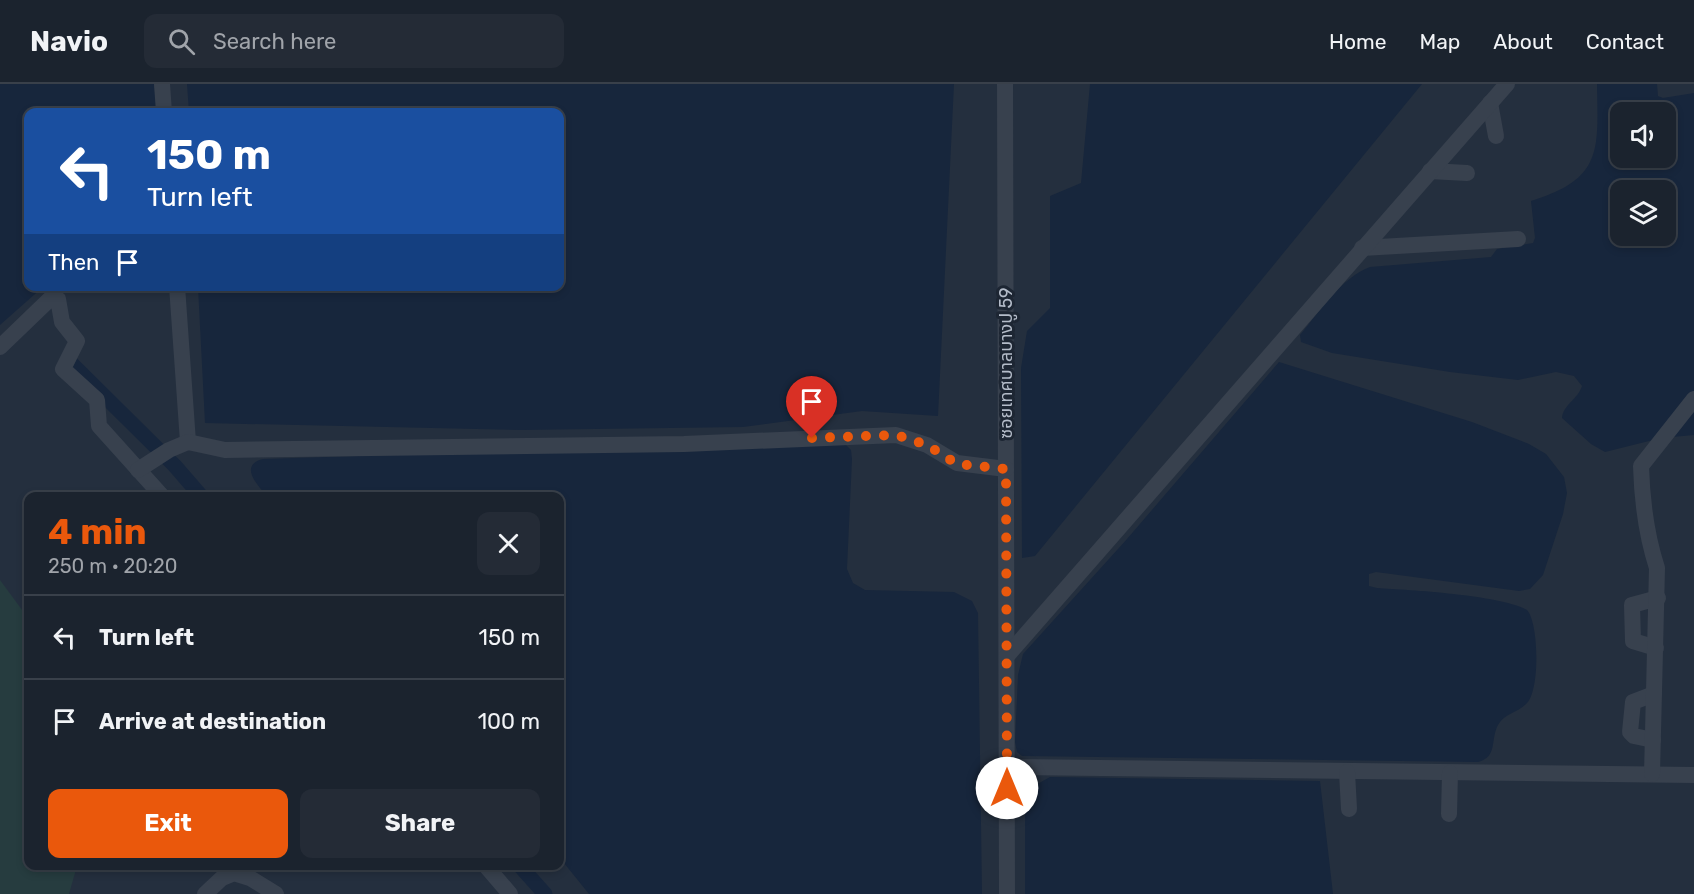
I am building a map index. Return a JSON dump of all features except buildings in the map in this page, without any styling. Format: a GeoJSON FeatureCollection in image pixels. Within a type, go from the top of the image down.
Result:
{"type":"FeatureCollection","features":[{"type":"Feature","properties":{"kind":"street"},"geometry":{"type":"LineString","coordinates":[[162,84],[164,108]]}},
{"type":"Feature","properties":{"kind":"street","name":"ซอยเทศบาลบางปู 59"},"geometry":{"type":"LineString","coordinates":[[1005,84],[1007,894]]}},
{"type":"Feature","properties":{"kind":"street"},"geometry":{"type":"LineString","coordinates":[[1006,656],[1507,84]]}},
{"type":"Feature","properties":{"kind":"street"},"geometry":{"type":"LineString","coordinates":[[1490,104],[1496,136]]}},
{"type":"Feature","properties":{"kind":"street"},"geometry":{"type":"LineString","coordinates":[[1430,171],[1467,173]]}},
{"type":"Feature","properties":{"kind":"street"},"geometry":{"type":"LineString","coordinates":[[1362,248],[1518,239]]}},
{"type":"Feature","properties":{"kind":"street"},"geometry":{"type":"LineString","coordinates":[[0,347],[59,291]]}},
{"type":"Feature","properties":{"kind":"street"},"geometry":{"type":"LineString","coordinates":[[59,291],[62,322],[77,341],[63,369],[97,400],[99,426],[158,492]]}},
{"type":"Feature","properties":{"kind":"street"},"geometry":{"type":"LineString","coordinates":[[177,291],[188,442]]}},
{"type":"Feature","properties":{"kind":"street"},"geometry":{"type":"LineString","coordinates":[[1652,774],[1657,568],[1649,543],[1642,498],[1641,466],[1694,399]]}},
{"type":"Feature","properties":{"kind":"street"},"geometry":{"type":"LineString","coordinates":[[138,470],[168,450],[188,442],[225,450],[684,444],[896,435],[927,445],[957,464],[1006,469]]}},
{"type":"Feature","properties":{"kind":"street"},"geometry":{"type":"LineString","coordinates":[[1656,648],[1633,642],[1632,605],[1658,598]]}},
{"type":"Feature","properties":{"kind":"street"},"geometry":{"type":"LineString","coordinates":[[1007,767],[1694,775]]}},
{"type":"Feature","properties":{"kind":"street"},"geometry":{"type":"LineString","coordinates":[[1347,772],[1349,809]]}},
{"type":"Feature","properties":{"kind":"street"},"geometry":{"type":"LineString","coordinates":[[1449,814],[1450,773]]}},
{"type":"Feature","properties":{"kind":"street"},"geometry":{"type":"LineString","coordinates":[[489,870],[510,894]]}},
{"type":"Feature","properties":{"kind":"street"},"geometry":{"type":"LineString","coordinates":[[205,894],[222,878],[234,873],[250,878],[276,894]]}},
{"type":"Feature","properties":{"kind":"green space"},"geometry":{"type":"Polygon","coordinates":[[[0,580],[24,613],[24,870],[76,870],[69,894],[0,894],[0,580]]]}},
{"type":"Feature","properties":{"kind":"water"},"geometry":{"type":"Polygon","coordinates":[[[0,84],[154,84],[157,108],[24,108],[24,291],[38,291],[0,325],[0,84]]]}},
{"type":"Feature","properties":{"kind":"water"},"geometry":{"type":"Polygon","coordinates":[[[187,84],[954,84],[938,416],[862,411],[743,427],[521,430],[205,423],[198,291],[564,291],[564,108],[189,108],[187,84]]]}},
{"type":"Feature","properties":{"kind":"water"},"geometry":{"type":"Polygon","coordinates":[[[1090,84],[1422,84],[1035,556],[1022,558],[1021,368],[1027,331],[1050,308],[1050,196],[1081,183],[1090,84]]]}},
{"type":"Feature","properties":{"kind":"water"},"geometry":{"type":"Polygon","coordinates":[[[1597,84],[1657,84],[1658,96],[1663,98],[1694,93],[1694,435],[1661,438],[1605,452],[1591,444],[1562,418],[1565,409],[1582,386],[1574,376],[1556,372],[1518,380],[1450,372],[1332,353],[1301,342],[1300,335],[1340,287],[1359,272],[1370,267],[1491,257],[1497,249],[1533,243],[1535,238],[1531,201],[1572,183],[1584,172],[1596,145],[1597,84]]]}},
{"type":"Feature","properties":{"kind":"water"},"geometry":{"type":"Polygon","coordinates":[[[1279,362],[1472,422],[1529,444],[1546,454],[1564,477],[1567,493],[1563,514],[1543,575],[1530,589],[1519,591],[1376,572],[1369,574],[1369,586],[1377,588],[1477,597],[1527,610],[1534,628],[1536,671],[1531,696],[1527,703],[1501,721],[1491,752],[1484,760],[1478,762],[1022,756],[1017,752],[1015,742],[1018,675],[1023,654],[1127,539],[1279,362]]]}},
{"type":"Feature","properties":{"kind":"water"},"geometry":{"type":"Polygon","coordinates":[[[842,441],[851,450],[852,459],[847,569],[853,583],[865,590],[954,592],[972,601],[978,613],[982,894],[589,894],[564,863],[564,492],[264,492],[251,471],[256,462],[263,459],[842,441]]]}},
{"type":"Feature","properties":{"kind":"water"},"geometry":{"type":"Polygon","coordinates":[[[1050,777],[1320,781],[1333,894],[1025,894],[1025,791],[1050,777]]]}},
{"type":"Feature","properties":{"kind":"waterway"},"geometry":{"type":"LineString","coordinates":[[71,363],[175,466],[198,492]]}},
{"type":"Feature","properties":{"kind":"waterway"},"geometry":{"type":"LineString","coordinates":[[524,870],[545,894]]}},
{"type":"Feature","properties":{"kind":"route"},"geometry":{"type":"LineString","coordinates":[[812,438],[896,435],[927,445],[957,464],[1006,469],[1007,788]]}}]}
